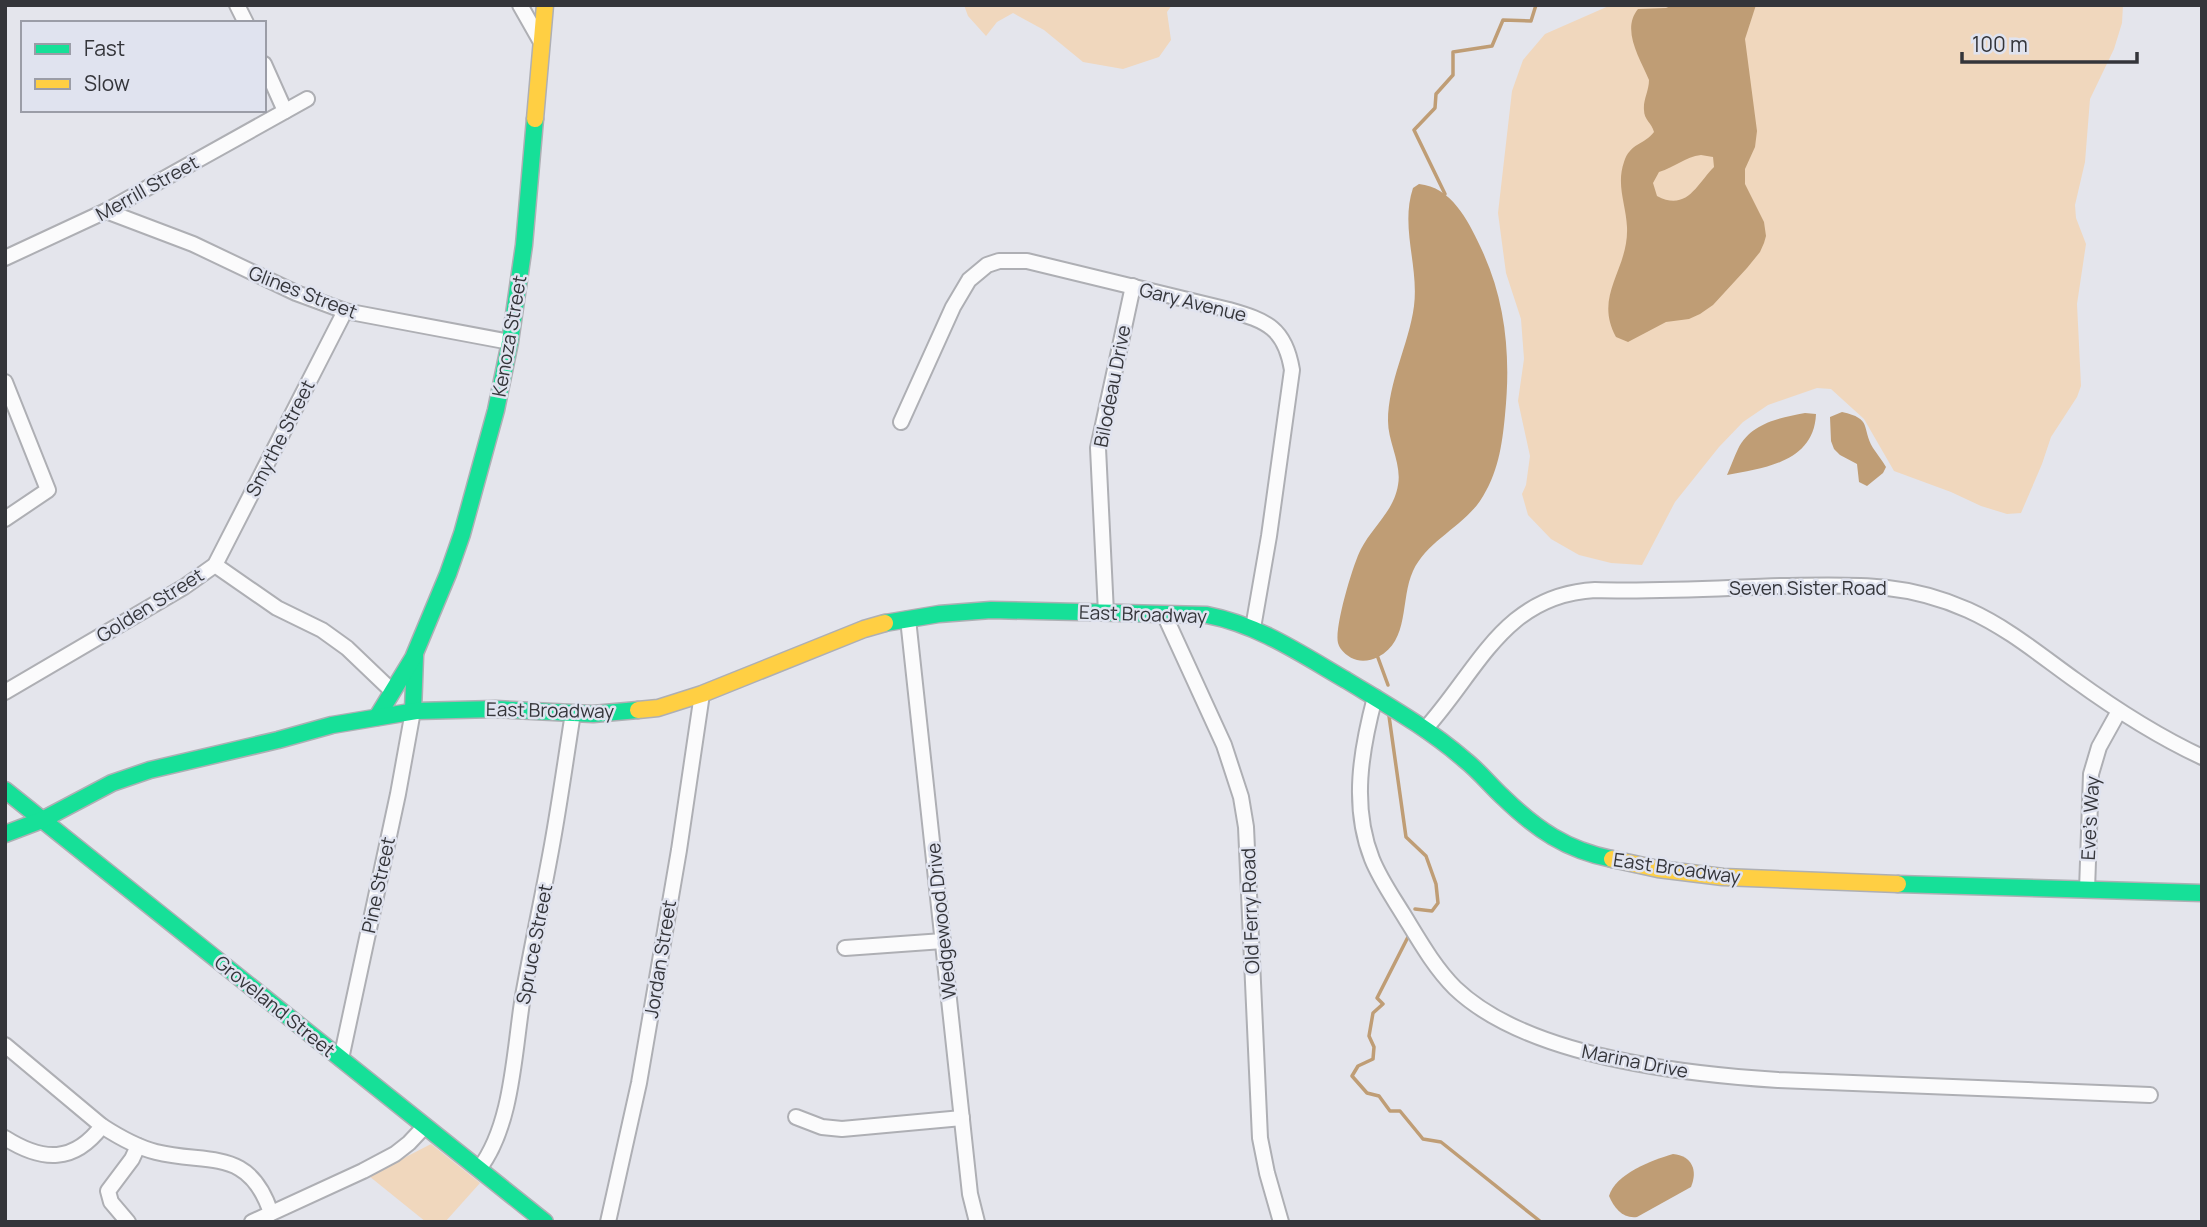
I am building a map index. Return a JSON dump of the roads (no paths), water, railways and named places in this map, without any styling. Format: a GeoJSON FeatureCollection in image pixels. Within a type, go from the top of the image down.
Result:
{"type":"FeatureCollection","features":[{"type":"Feature","properties":{"kind":"street"},"geometry":{"type":"LineString","coordinates":[[237,5],[245,21]]}},
{"type":"Feature","properties":{"kind":"street"},"geometry":{"type":"LineString","coordinates":[[520,5],[541,41]]}},
{"type":"Feature","properties":{"kind":"street","name":"Kenoza Street"},"geometry":{"type":"LineString","coordinates":[[377,717],[415,654],[449,574],[493,421],[510,342],[524,245],[545,5]]}},
{"type":"Feature","properties":{"kind":"street"},"geometry":{"type":"LineString","coordinates":[[266,68],[285,111]]}},
{"type":"Feature","properties":{"kind":"street","name":"Merrill Street"},"geometry":{"type":"LineString","coordinates":[[5,258],[106,211],[307,99]]}},
{"type":"Feature","properties":{"kind":"street","name":"Glines Street"},"geometry":{"type":"LineString","coordinates":[[106,211],[193,244],[296,293],[345,311],[510,342]]}},
{"type":"Feature","properties":{"kind":"street","name":"Gary Avenue"},"geometry":{"type":"LineString","coordinates":[[901,422],[953,307],[969,280],[981,268],[999,261],[1027,261],[1253,317],[1267,324],[1280,335],[1287,347],[1292,370],[1253,628]]}},
{"type":"Feature","properties":{"kind":"street","name":"Bilodeau Drive"},"geometry":{"type":"LineString","coordinates":[[1106,613],[1098,448],[1133,286]]}},
{"type":"Feature","properties":{"kind":"street","name":"Smythe Street"},"geometry":{"type":"LineString","coordinates":[[215,565],[345,311]]}},
{"type":"Feature","properties":{"kind":"street"},"geometry":{"type":"LineString","coordinates":[[5,382],[48,490],[5,519]]}},
{"type":"Feature","properties":{"kind":"street","name":"Golden Street"},"geometry":{"type":"LineString","coordinates":[[5,692],[184,587],[215,565],[277,608],[322,630],[347,648],[392,691]]}},
{"type":"Feature","properties":{"kind":"street","name":"Seven Sister Road"},"geometry":{"type":"LineString","coordinates":[[1426,727],[1500,633],[1516,618],[1553,598],[1595,590],[1864,584],[1943,600],[1992,622],[2119,711],[2202,757]]}},
{"type":"Feature","properties":{"kind":"street","name":"East Broadway"},"geometry":{"type":"LineString","coordinates":[[5,834],[42,820],[112,783],[149,771],[332,725],[413,711],[495,709],[593,714],[657,708],[702,694],[864,629],[908,619],[991,610],[1207,615],[1253,628],[1275,638],[1426,727],[1468,762],[1537,828],[1565,845],[1601,857],[1658,869],[1723,877],[2202,892]]}},
{"type":"Feature","properties":{"kind":"street","name":"Old Ferry Road"},"geometry":{"type":"LineString","coordinates":[[1164,614],[1224,745],[1243,807],[1251,903],[1260,1138],[1281,1222]]}},
{"type":"Feature","properties":{"kind":"street","name":"Wedgewood Drive"},"geometry":{"type":"LineString","coordinates":[[908,619],[970,1194],[977,1222]]}},
{"type":"Feature","properties":{"kind":"street","name":"Kenoza Street"},"geometry":{"type":"LineString","coordinates":[[413,711],[415,654]]}},
{"type":"Feature","properties":{"kind":"street","name":"Jordan Street"},"geometry":{"type":"LineString","coordinates":[[608,1222],[643,1059],[702,694]]}},
{"type":"Feature","properties":{"kind":"street","name":"Marina Drive"},"geometry":{"type":"LineString","coordinates":[[1375,697],[1366,731],[1360,791],[1362,826],[1373,860],[1387,888],[1441,974],[1466,998],[1507,1023],[1572,1049],[1716,1076],[2150,1095]]}},
{"type":"Feature","properties":{"kind":"street","name":"Pine Street"},"geometry":{"type":"LineString","coordinates":[[341,1059],[398,794],[413,711]]}},
{"type":"Feature","properties":{"kind":"street","name":"Eve's Way"},"geometry":{"type":"LineString","coordinates":[[2087,890],[2091,774],[2099,747],[2119,711]]}},
{"type":"Feature","properties":{"kind":"street","name":"Spruce Street"},"geometry":{"type":"LineString","coordinates":[[479,1169],[489,1157],[505,1114],[573,713]]}},
{"type":"Feature","properties":{"kind":"street","name":"Groveland Street"},"geometry":{"type":"LineString","coordinates":[[5,790],[545,1222]]}},
{"type":"Feature","properties":{"kind":"street"},"geometry":{"type":"LineString","coordinates":[[845,948],[943,941]]}},
{"type":"Feature","properties":{"kind":"street"},"geometry":{"type":"LineString","coordinates":[[5,1045],[102,1126],[138,1146],[158,1152],[219,1160],[247,1172],[265,1194],[271,1213]]}},
{"type":"Feature","properties":{"kind":"street"},"geometry":{"type":"LineString","coordinates":[[796,1117],[822,1127],[842,1129],[962,1118]]}},
{"type":"Feature","properties":{"kind":"street"},"geometry":{"type":"LineString","coordinates":[[5,1138],[24,1150],[58,1155],[84,1146],[102,1126]]}},
{"type":"Feature","properties":{"kind":"street"},"geometry":{"type":"LineString","coordinates":[[252,1222],[395,1154],[425,1126]]}},
{"type":"Feature","properties":{"kind":"street"},"geometry":{"type":"LineString","coordinates":[[128,1222],[111,1202],[108,1191],[132,1159],[138,1146]]}},
{"type":"Feature","properties":{"kind":"waterway"},"geometry":{"type":"LineString","coordinates":[[1443,196],[1445,194],[1414,130],[1435,108],[1436,94],[1453,75],[1453,52],[1492,46],[1503,20],[1531,21],[1536,5]]}},
{"type":"Feature","properties":{"kind":"waterway"},"geometry":{"type":"LineString","coordinates":[[1377,655],[1388,685]]}},
{"type":"Feature","properties":{"kind":"waterway"},"geometry":{"type":"LineString","coordinates":[[1389,716],[1406,837],[1426,856],[1436,884],[1438,903],[1432,911],[1415,909]]}},
{"type":"Feature","properties":{"kind":"waterway"},"geometry":{"type":"LineString","coordinates":[[1409,935],[1377,998],[1383,1004],[1373,1013],[1369,1036],[1374,1047],[1373,1059],[1358,1066],[1352,1076],[1367,1093],[1379,1096],[1390,1111],[1400,1111],[1423,1139],[1441,1142],[1541,1222]]}}]}
